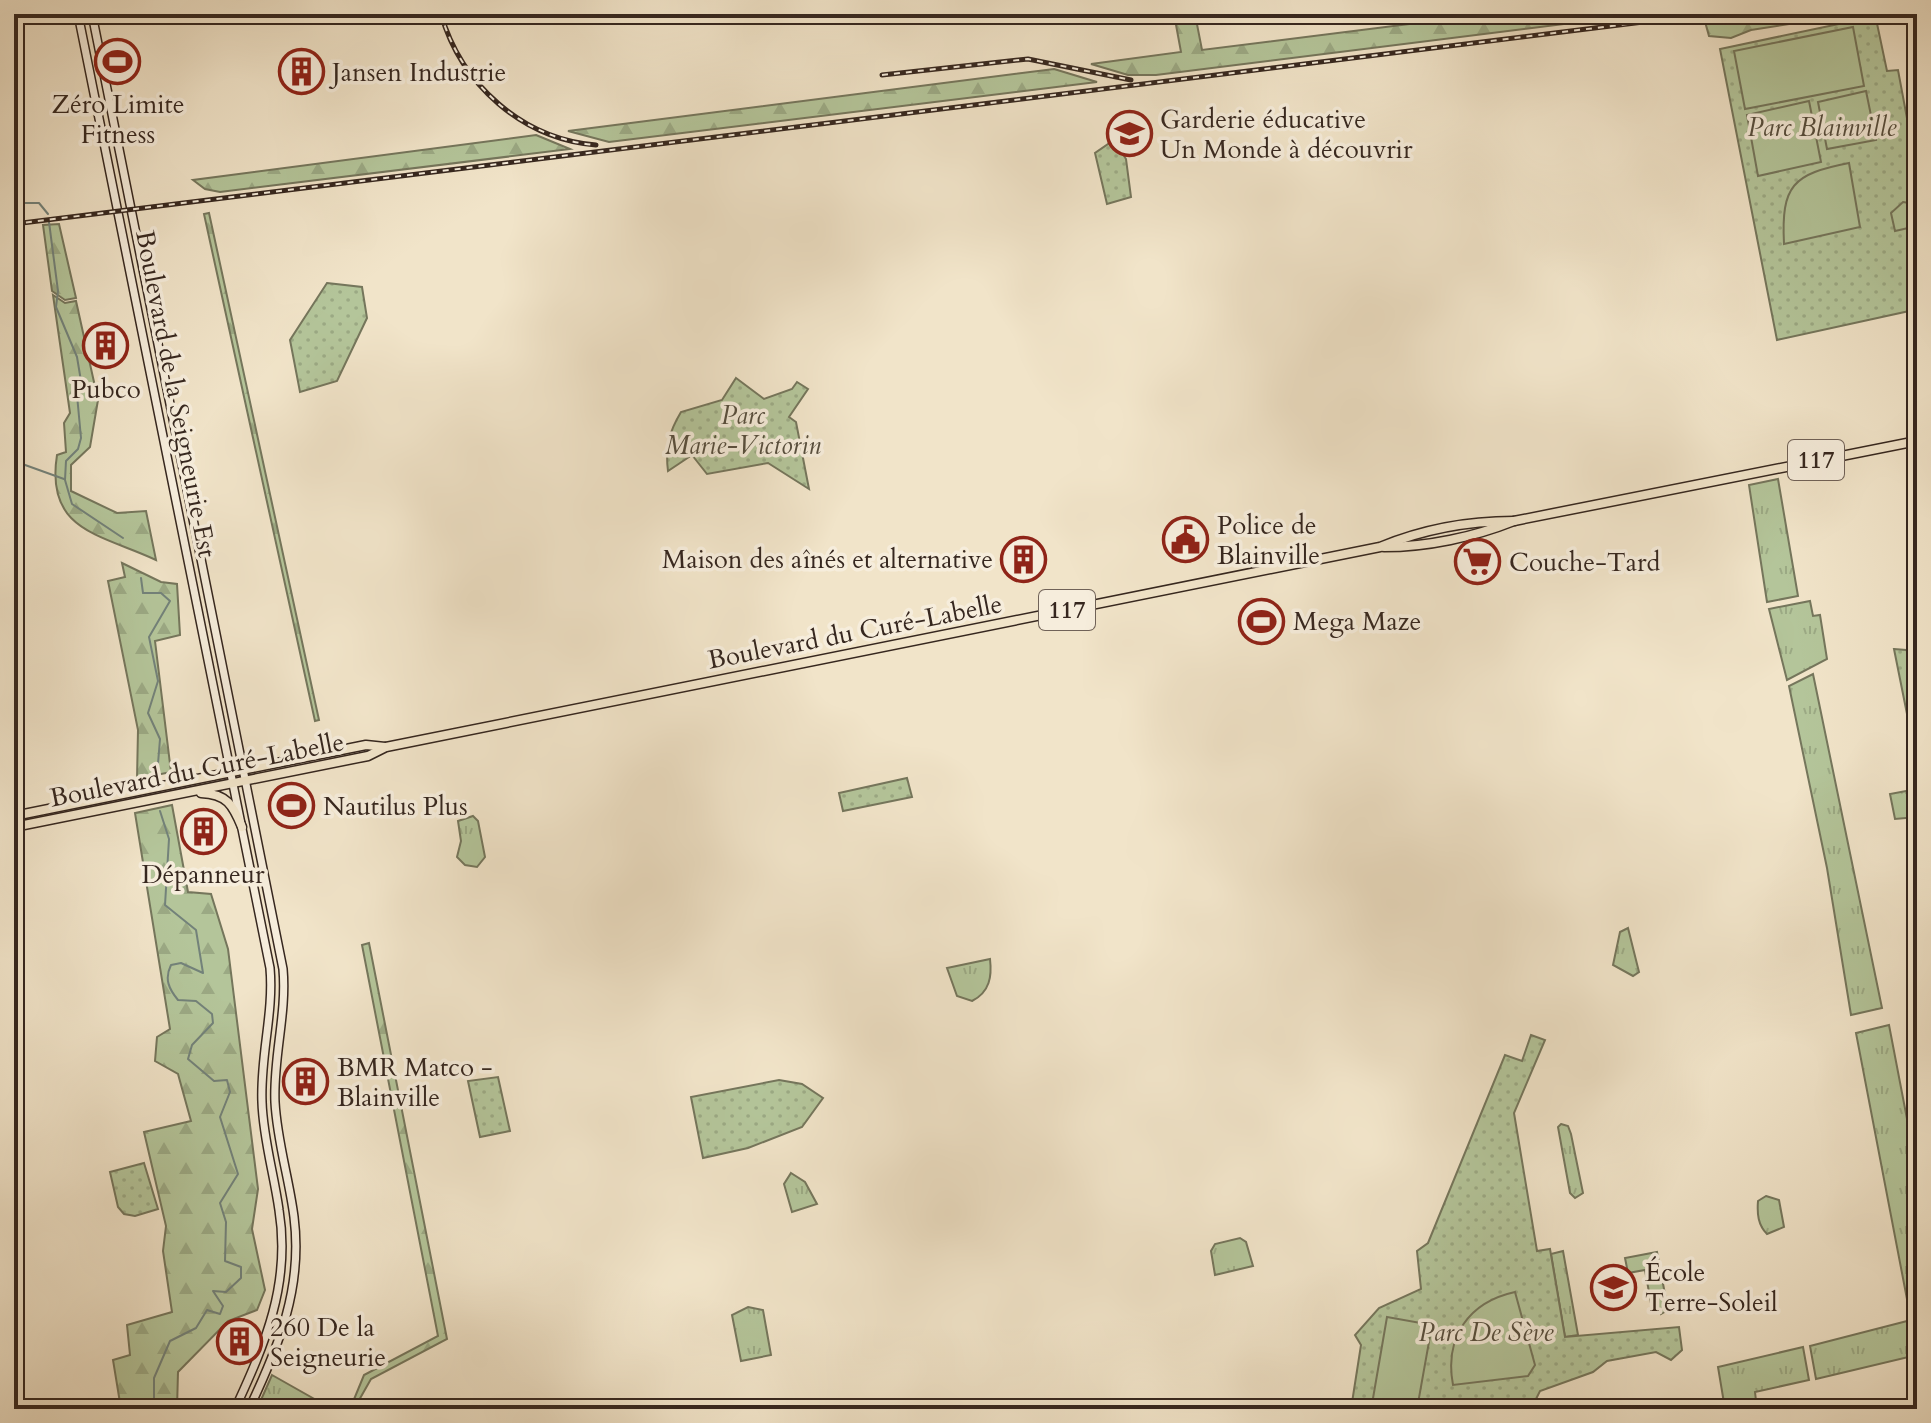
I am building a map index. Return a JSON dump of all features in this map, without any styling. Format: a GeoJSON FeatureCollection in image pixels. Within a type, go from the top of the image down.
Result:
{"type":"FeatureCollection","features":[{"type":"Feature","properties":{"kind":"main road","name":"Boulevard de la Seigneurie Est"},"geometry":{"type":"LineString","coordinates":[[78,14],[268,952],[269,1024],[261,1090],[282,1257],[274,1316],[235,1409]]}},
{"type":"Feature","properties":{"kind":"main road","name":"Boulevard de la Seigneurie Est"},"geometry":{"type":"LineString","coordinates":[[92,14],[282,955],[283,1025],[275,1102],[296,1257],[285,1324],[249,1409]]}},
{"type":"Feature","properties":{"kind":"main road"},"geometry":{"type":"LineString","coordinates":[[126,245],[137,243]]}},
{"type":"Feature","properties":{"kind":"main road"},"geometry":{"type":"LineString","coordinates":[[145,345],[156,342]]}},
{"type":"Feature","properties":{"kind":"main road","name":"Boulevard du Curé-Labelle"},"geometry":{"type":"LineString","coordinates":[[14,827],[368,756],[386,747],[1380,547],[1404,537],[1487,521],[1514,521],[1917,441]]}},
{"type":"Feature","properties":{"kind":"main road"},"geometry":{"type":"LineString","coordinates":[[172,479],[186,477]]}},
{"type":"Feature","properties":{"kind":"main road"},"geometry":{"type":"LineString","coordinates":[[201,624],[215,621]]}},
{"type":"Feature","properties":{"kind":"main road","name":"Boulevard du Curé-Labelle"},"geometry":{"type":"LineString","coordinates":[[14,816],[366,745],[386,747]]}},
{"type":"Feature","properties":{"kind":"main road"},"geometry":{"type":"LineString","coordinates":[[184,793],[223,796],[231,804],[242,827]]}},
{"type":"Feature","properties":{"kind":"main road"},"geometry":{"type":"LineString","coordinates":[[269,1024],[283,1025]]}},
{"type":"Feature","properties":{"kind":"main road"},"geometry":{"type":"LineString","coordinates":[[272,1172],[286,1170]]}},
{"type":"Feature","properties":{"kind":"main road"},"geometry":{"type":"LineString","coordinates":[[282,1257],[296,1257]]}},
{"type":"Feature","properties":{"kind":"green space"},"geometry":{"type":"Polygon","coordinates":[[[1174,14],[1195,14],[1202,50],[1489,14],[1644,14],[1156,75],[1128,75],[1091,64],[1181,52],[1174,14]]]}},
{"type":"Feature","properties":{"kind":"green space"},"geometry":{"type":"Polygon","coordinates":[[[1741,14],[1853,14],[1751,30],[1731,38],[1709,36],[1704,18],[1741,14]]]}},
{"type":"Feature","properties":{"kind":"green space","name":"Parc Blainville"},"geometry":{"type":"Polygon","coordinates":[[[1865,14],[1875,14],[1887,71],[1898,70],[1912,145],[1917,145],[1917,321],[1914,310],[1777,340],[1720,49],[1853,21],[1865,14]]]}},
{"type":"Feature","properties":{"kind":"green space"},"geometry":{"type":"Polygon","coordinates":[[[1853,27],[1864,86],[1745,109],[1734,51],[1853,27]]]}},
{"type":"Feature","properties":{"kind":"green space"},"geometry":{"type":"Polygon","coordinates":[[[1054,69],[1097,82],[609,142],[568,131],[1054,69]]]}},
{"type":"Feature","properties":{"kind":"green space"},"geometry":{"type":"Polygon","coordinates":[[[1866,91],[1876,140],[1827,149],[1818,102],[1866,91]]]}},
{"type":"Feature","properties":{"kind":"green space"},"geometry":{"type":"Polygon","coordinates":[[[1809,101],[1821,162],[1758,176],[1747,115],[1809,101]]]}},
{"type":"Feature","properties":{"kind":"green space"},"geometry":{"type":"Polygon","coordinates":[[[536,135],[570,149],[220,192],[205,189],[193,180],[536,135]]]}},
{"type":"Feature","properties":{"kind":"green space"},"geometry":{"type":"Polygon","coordinates":[[[1114,140],[1126,159],[1131,197],[1107,204],[1095,153],[1114,140]]]}},
{"type":"Feature","properties":{"kind":"green space"},"geometry":{"type":"Polygon","coordinates":[[[1849,163],[1860,227],[1784,244],[1785,208],[1794,186],[1815,172],[1849,163]]]}},
{"type":"Feature","properties":{"kind":"green space"},"geometry":{"type":"Polygon","coordinates":[[[1903,202],[1915,204],[1917,226],[1895,231],[1891,213],[1903,202]]]}},
{"type":"Feature","properties":{"kind":"green space"},"geometry":{"type":"Polygon","coordinates":[[[209,213],[319,720],[315,721],[204,214],[209,213]]]}},
{"type":"Feature","properties":{"kind":"green space"},"geometry":{"type":"Polygon","coordinates":[[[59,224],[76,298],[65,300],[52,291],[43,225],[59,224]]]}},
{"type":"Feature","properties":{"kind":"green space"},"geometry":{"type":"Polygon","coordinates":[[[327,283],[362,287],[367,318],[337,381],[300,392],[290,340],[327,283]]]}},
{"type":"Feature","properties":{"kind":"green space"},"geometry":{"type":"Polygon","coordinates":[[[53,295],[65,303],[76,301],[98,400],[90,447],[71,465],[71,491],[117,513],[146,511],[156,560],[81,526],[68,515],[60,500],[56,480],[57,455],[66,452],[64,423],[70,413],[53,295]]]}},
{"type":"Feature","properties":{"kind":"green space","name":"Parc Marie-Victorin"},"geometry":{"type":"Polygon","coordinates":[[[736,378],[764,399],[792,389],[797,382],[808,389],[789,417],[796,422],[809,489],[768,463],[707,474],[692,455],[668,471],[669,440],[681,412],[722,400],[736,378]]]}},
{"type":"Feature","properties":{"kind":"green space"},"geometry":{"type":"Polygon","coordinates":[[[1778,479],[1798,596],[1767,602],[1749,485],[1778,479]]]}},
{"type":"Feature","properties":{"kind":"green space"},"geometry":{"type":"Polygon","coordinates":[[[122,563],[161,582],[177,584],[180,635],[155,641],[171,772],[137,779],[138,730],[108,581],[125,577],[122,563]]]}},
{"type":"Feature","properties":{"kind":"green space"},"geometry":{"type":"Polygon","coordinates":[[[1810,601],[1813,616],[1820,615],[1827,659],[1787,680],[1769,609],[1810,601]]]}},
{"type":"Feature","properties":{"kind":"green space"},"geometry":{"type":"Polygon","coordinates":[[[1894,649],[1906,650],[1911,655],[1917,711],[1907,714],[1894,649]]]}},
{"type":"Feature","properties":{"kind":"green space"},"geometry":{"type":"Polygon","coordinates":[[[1813,674],[1882,1008],[1851,1015],[1827,868],[1789,686],[1813,674]]]}},
{"type":"Feature","properties":{"kind":"green space"},"geometry":{"type":"Polygon","coordinates":[[[907,778],[912,797],[843,811],[839,793],[907,778]]]}},
{"type":"Feature","properties":{"kind":"green space"},"geometry":{"type":"Polygon","coordinates":[[[1917,789],[1917,817],[1895,819],[1890,794],[1917,789]]]}},
{"type":"Feature","properties":{"kind":"green space"},"geometry":{"type":"Polygon","coordinates":[[[172,805],[188,892],[211,894],[228,949],[258,1189],[252,1229],[265,1290],[257,1310],[228,1321],[178,1372],[177,1409],[121,1409],[113,1360],[130,1355],[127,1325],[172,1312],[163,1251],[166,1226],[144,1132],[191,1121],[178,1074],[155,1061],[157,1037],[170,1029],[135,813],[172,805]]]}},
{"type":"Feature","properties":{"kind":"green space"},"geometry":{"type":"Polygon","coordinates":[[[473,816],[478,821],[485,857],[477,867],[465,865],[457,857],[461,841],[458,821],[473,816]]]}},
{"type":"Feature","properties":{"kind":"green space"},"geometry":{"type":"Polygon","coordinates":[[[1628,928],[1639,972],[1633,976],[1613,965],[1620,932],[1628,928]]]}},
{"type":"Feature","properties":{"kind":"green space"},"geometry":{"type":"Polygon","coordinates":[[[369,943],[447,1339],[371,1379],[354,1409],[350,1409],[364,1375],[438,1336],[362,945],[369,943]]]}},
{"type":"Feature","properties":{"kind":"green space"},"geometry":{"type":"Polygon","coordinates":[[[990,959],[990,977],[983,993],[972,1001],[957,996],[947,968],[990,959]]]}},
{"type":"Feature","properties":{"kind":"green space"},"geometry":{"type":"Polygon","coordinates":[[[1889,1025],[1917,1171],[1917,1355],[1816,1379],[1810,1346],[1911,1320],[1856,1033],[1889,1025]]]}},
{"type":"Feature","properties":{"kind":"green space","name":"Parc De Sève"},"geometry":{"type":"Polygon","coordinates":[[[1531,1035],[1545,1040],[1514,1113],[1537,1251],[1550,1249],[1565,1337],[1679,1327],[1682,1350],[1671,1360],[1656,1352],[1607,1361],[1593,1372],[1540,1391],[1531,1409],[1351,1409],[1361,1345],[1355,1335],[1379,1308],[1421,1289],[1417,1251],[1428,1243],[1505,1055],[1522,1061],[1531,1035]]]}},
{"type":"Feature","properties":{"kind":"green space"},"geometry":{"type":"Polygon","coordinates":[[[498,1077],[510,1131],[480,1137],[468,1081],[498,1077]]]}},
{"type":"Feature","properties":{"kind":"green space"},"geometry":{"type":"Polygon","coordinates":[[[779,1080],[802,1084],[823,1098],[802,1127],[748,1148],[703,1158],[691,1097],[779,1080]]]}},
{"type":"Feature","properties":{"kind":"green space"},"geometry":{"type":"Polygon","coordinates":[[[1561,1124],[1568,1126],[1571,1134],[1583,1193],[1575,1198],[1570,1193],[1558,1127],[1561,1124]]]}},
{"type":"Feature","properties":{"kind":"green space"},"geometry":{"type":"Polygon","coordinates":[[[144,1163],[158,1209],[135,1216],[124,1214],[118,1207],[110,1172],[144,1163]]]}},
{"type":"Feature","properties":{"kind":"green space"},"geometry":{"type":"Polygon","coordinates":[[[791,1173],[805,1182],[817,1204],[792,1212],[784,1184],[791,1173]]]}},
{"type":"Feature","properties":{"kind":"green space"},"geometry":{"type":"Polygon","coordinates":[[[1766,1196],[1779,1200],[1784,1227],[1767,1234],[1760,1223],[1758,1210],[1758,1201],[1766,1196]]]}},
{"type":"Feature","properties":{"kind":"green space"},"geometry":{"type":"Polygon","coordinates":[[[1240,1238],[1246,1242],[1253,1266],[1215,1275],[1211,1251],[1215,1244],[1240,1238]]]}},
{"type":"Feature","properties":{"kind":"green space"},"geometry":{"type":"Polygon","coordinates":[[[1563,1251],[1578,1335],[1565,1337],[1551,1254],[1563,1251]]]}},
{"type":"Feature","properties":{"kind":"green space"},"geometry":{"type":"Polygon","coordinates":[[[1657,1252],[1668,1310],[1661,1314],[1660,1308],[1652,1309],[1645,1270],[1628,1273],[1625,1258],[1657,1252]]]}},
{"type":"Feature","properties":{"kind":"green space"},"geometry":{"type":"Polygon","coordinates":[[[1515,1292],[1535,1365],[1528,1376],[1453,1385],[1452,1352],[1463,1324],[1485,1304],[1515,1292]]]}},
{"type":"Feature","properties":{"kind":"green space"},"geometry":{"type":"Polygon","coordinates":[[[748,1307],[763,1310],[771,1355],[741,1361],[732,1315],[748,1307]]]}},
{"type":"Feature","properties":{"kind":"green space"},"geometry":{"type":"Polygon","coordinates":[[[1387,1317],[1432,1325],[1417,1409],[1372,1404],[1387,1317]]]}},
{"type":"Feature","properties":{"kind":"green space"},"geometry":{"type":"Polygon","coordinates":[[[1803,1347],[1809,1380],[1755,1392],[1757,1409],[1725,1409],[1718,1367],[1803,1347]]]}},
{"type":"Feature","properties":{"kind":"green space"},"geometry":{"type":"Polygon","coordinates":[[[272,1375],[332,1409],[257,1409],[272,1375]]]}},
{"type":"Feature","properties":{"kind":"waterway"},"geometry":{"type":"LineString","coordinates":[[22,203],[39,203],[48,214]]}},
{"type":"Feature","properties":{"kind":"waterway"},"geometry":{"type":"LineString","coordinates":[[49,222],[58,291],[56,307],[77,357],[81,381],[77,395],[81,438],[78,449],[66,461],[65,480],[72,504],[123,538]]}},
{"type":"Feature","properties":{"kind":"waterway"},"geometry":{"type":"LineString","coordinates":[[14,461],[64,479]]}},
{"type":"Feature","properties":{"kind":"waterway"},"geometry":{"type":"LineString","coordinates":[[141,578],[143,593],[161,593],[170,601],[149,637],[158,681],[148,713],[160,739],[157,776]]}},
{"type":"Feature","properties":{"kind":"waterway"},"geometry":{"type":"LineString","coordinates":[[154,1409],[154,1378],[170,1341],[196,1328],[207,1310],[220,1314],[223,1306],[213,1291],[226,1292],[241,1278],[241,1267],[225,1261],[226,1222],[220,1203],[238,1174],[220,1117],[230,1092],[227,1080],[214,1081],[188,1059],[192,1045],[213,1023],[212,1014],[196,1001],[178,1000],[168,984],[171,965],[181,963],[203,973],[196,930],[165,905],[169,839],[160,811]]}},
{"type":"Feature","properties":{"kind":"railway"},"geometry":{"type":"LineString","coordinates":[[441,14],[463,63],[498,104],[543,132],[569,141],[596,145]]}},
{"type":"Feature","properties":{"kind":"railway"},"geometry":{"type":"LineString","coordinates":[[14,224],[1708,14]]}},
{"type":"Feature","properties":{"kind":"railway"},"geometry":{"type":"LineString","coordinates":[[882,75],[1028,59],[1131,80]]}},
{"type":"Feature","properties":{"kind":"place","name":"Zéro Limite Fitness"},"geometry":{"type":"Point","coordinates":[118,61]}},
{"type":"Feature","properties":{"kind":"place","name":"Jansen Industrie"},"geometry":{"type":"Point","coordinates":[301,72]}},
{"type":"Feature","properties":{"kind":"place","name":"Garderie éducative Un Monde à découvrir"},"geometry":{"type":"Point","coordinates":[1129,134]}},
{"type":"Feature","properties":{"kind":"place","name":"Pubco"},"geometry":{"type":"Point","coordinates":[106,346]}},
{"type":"Feature","properties":{"kind":"place","name":"Police de Blainville"},"geometry":{"type":"Point","coordinates":[1186,540]}},
{"type":"Feature","properties":{"kind":"place","name":"Maison des aînés et alternative"},"geometry":{"type":"Point","coordinates":[1024,559]}},
{"type":"Feature","properties":{"kind":"place","name":"Couche-Tard"},"geometry":{"type":"Point","coordinates":[1478,562]}},
{"type":"Feature","properties":{"kind":"place","name":"Mega Maze"},"geometry":{"type":"Point","coordinates":[1262,621]}},
{"type":"Feature","properties":{"kind":"place","name":"Nautilus Plus"},"geometry":{"type":"Point","coordinates":[292,806]}},
{"type":"Feature","properties":{"kind":"place","name":"Dépanneur"},"geometry":{"type":"Point","coordinates":[203,831]}},
{"type":"Feature","properties":{"kind":"place","name":"BMR Matco - Blainville"},"geometry":{"type":"Point","coordinates":[306,1082]}},
{"type":"Feature","properties":{"kind":"place","name":"École Terre-Soleil"},"geometry":{"type":"Point","coordinates":[1614,1287]}},
{"type":"Feature","properties":{"kind":"place","name":"260 De la Seigneurie"},"geometry":{"type":"Point","coordinates":[239,1342]}}]}
